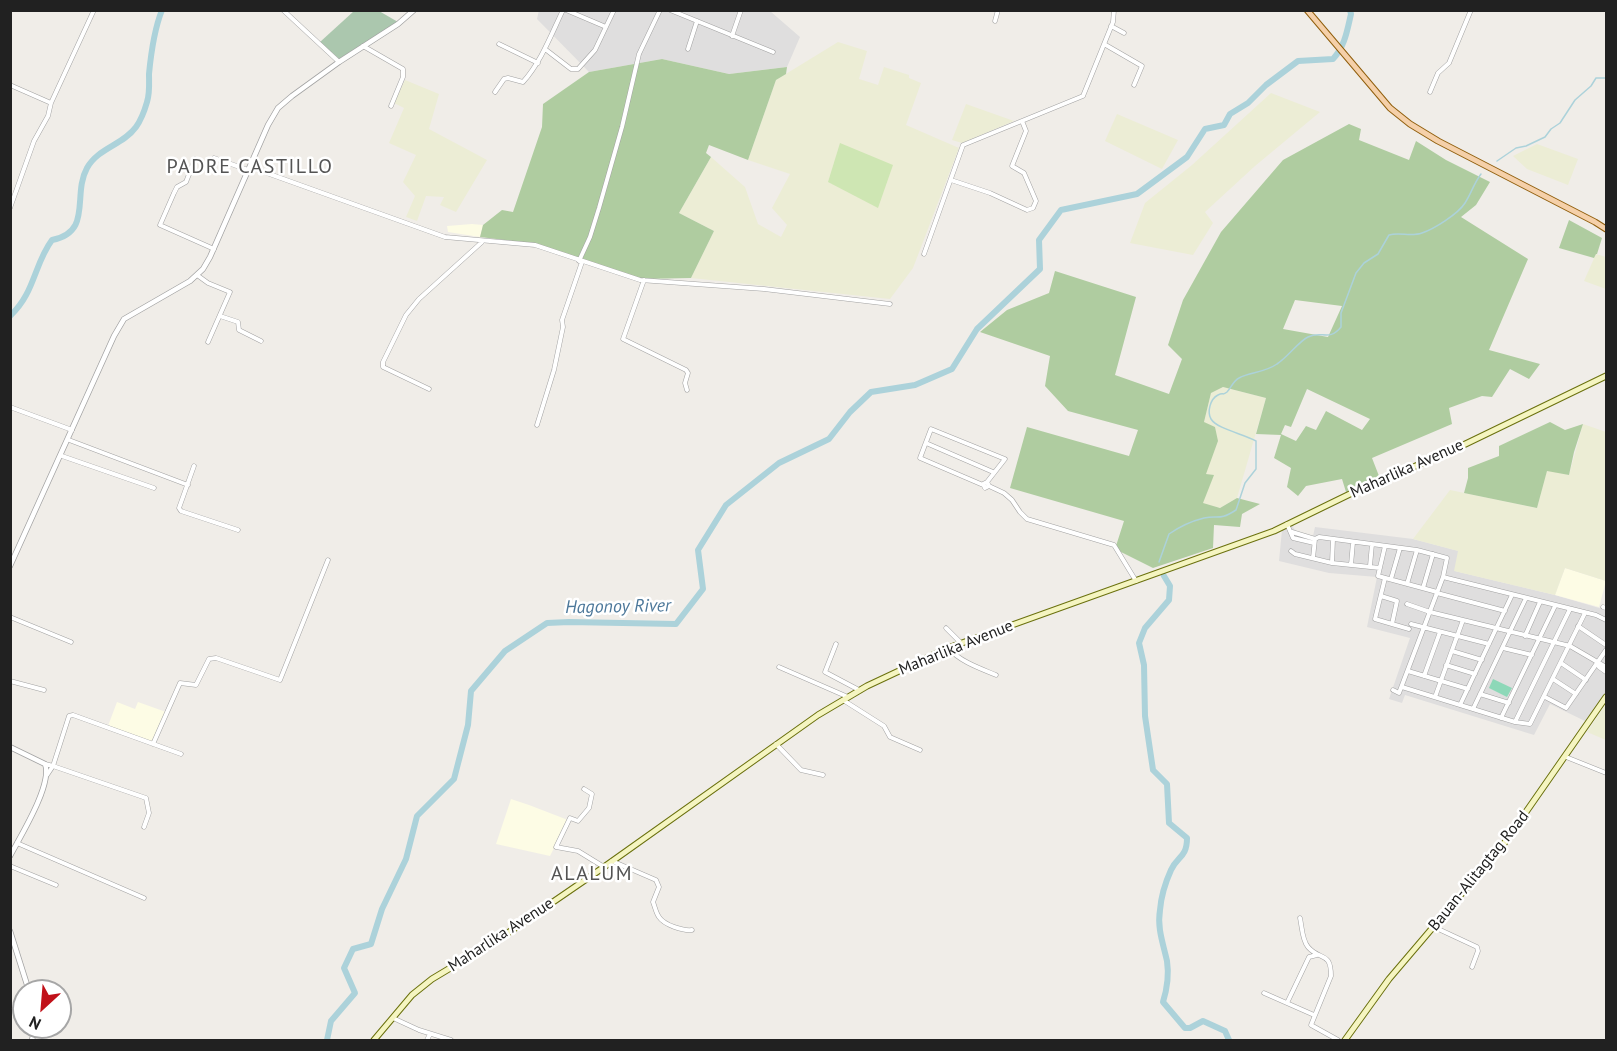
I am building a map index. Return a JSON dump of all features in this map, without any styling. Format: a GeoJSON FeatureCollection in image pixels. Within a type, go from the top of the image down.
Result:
{"type":"FeatureCollection","features":[{"type":"Feature","properties":{"kind":"main road"},"geometry":{"type":"LineString","coordinates":[[1307,10],[1390,108],[1420,131],[1606,229]]}},
{"type":"Feature","properties":{"kind":"main road","name":"Maharlika Avenue"},"geometry":{"type":"LineString","coordinates":[[374,1041],[412,995],[432,979],[502,937],[776,744],[859,690],[948,648],[1287,524],[1352,493],[1451,451],[1606,376]]}},
{"type":"Feature","properties":{"kind":"main road","name":"Bauan-Alitagtag Road"},"geometry":{"type":"LineString","coordinates":[[1345,1041],[1389,979],[1503,845],[1606,697]]}},
{"type":"Feature","properties":{"kind":"street"},"geometry":{"type":"LineString","coordinates":[[10,208],[34,141],[48,116],[51,103],[71,65],[94,10]]}},
{"type":"Feature","properties":{"kind":"street"},"geometry":{"type":"LineString","coordinates":[[283,10],[339,62]]}},
{"type":"Feature","properties":{"kind":"street"},"geometry":{"type":"LineString","coordinates":[[10,566],[62,456],[114,336],[124,319],[197,275],[203,268],[214,249],[268,125],[278,108],[339,62],[398,24],[414,10]]}},
{"type":"Feature","properties":{"kind":"street"},"geometry":{"type":"LineString","coordinates":[[495,92],[508,78],[523,82],[538,63],[564,10],[606,27]]}},
{"type":"Feature","properties":{"kind":"street"},"geometry":{"type":"LineString","coordinates":[[545,49],[571,69],[578,69],[595,50],[614,10]]}},
{"type":"Feature","properties":{"kind":"street"},"geometry":{"type":"LineString","coordinates":[[537,425],[554,370],[563,327],[562,320],[580,261],[590,237],[622,128],[639,54],[660,10]]}},
{"type":"Feature","properties":{"kind":"street"},"geometry":{"type":"LineString","coordinates":[[670,10],[773,52]]}},
{"type":"Feature","properties":{"kind":"street"},"geometry":{"type":"LineString","coordinates":[[732,36],[741,10]]}},
{"type":"Feature","properties":{"kind":"street"},"geometry":{"type":"LineString","coordinates":[[995,21],[998,10]]}},
{"type":"Feature","properties":{"kind":"street"},"geometry":{"type":"LineString","coordinates":[[924,254],[963,146],[1083,96],[1111,26],[1114,10]]}},
{"type":"Feature","properties":{"kind":"street"},"geometry":{"type":"LineString","coordinates":[[1430,92],[1438,73],[1449,63],[1471,10]]}},
{"type":"Feature","properties":{"kind":"street"},"geometry":{"type":"LineString","coordinates":[[688,49],[697,21]]}},
{"type":"Feature","properties":{"kind":"street"},"geometry":{"type":"LineString","coordinates":[[1111,26],[1124,33]]}},
{"type":"Feature","properties":{"kind":"street"},"geometry":{"type":"LineString","coordinates":[[499,44],[538,63]]}},
{"type":"Feature","properties":{"kind":"street"},"geometry":{"type":"LineString","coordinates":[[1104,44],[1142,66],[1134,85]]}},
{"type":"Feature","properties":{"kind":"street"},"geometry":{"type":"LineString","coordinates":[[363,46],[403,69],[403,77],[391,106]]}},
{"type":"Feature","properties":{"kind":"street"},"geometry":{"type":"LineString","coordinates":[[10,84],[51,103]]}},
{"type":"Feature","properties":{"kind":"street"},"geometry":{"type":"LineString","coordinates":[[951,180],[990,192],[1027,210],[1033,208],[1036,201],[1024,173],[1012,166],[1026,131],[1022,121]]}},
{"type":"Feature","properties":{"kind":"street"},"geometry":{"type":"LineString","coordinates":[[214,158],[445,237],[535,245],[644,280],[764,289],[890,304]]}},
{"type":"Feature","properties":{"kind":"street"},"geometry":{"type":"LineString","coordinates":[[195,159],[186,182],[177,186],[160,225],[214,249]]}},
{"type":"Feature","properties":{"kind":"street"},"geometry":{"type":"LineString","coordinates":[[429,389],[383,367],[383,362],[406,315],[419,299],[483,242]]}},
{"type":"Feature","properties":{"kind":"street"},"geometry":{"type":"LineString","coordinates":[[197,275],[208,283],[230,292],[208,342]]}},
{"type":"Feature","properties":{"kind":"street"},"geometry":{"type":"LineString","coordinates":[[644,280],[623,339],[686,370],[688,373],[685,384],[687,390]]}},
{"type":"Feature","properties":{"kind":"street"},"geometry":{"type":"LineString","coordinates":[[220,316],[238,322],[239,330],[261,341]]}},
{"type":"Feature","properties":{"kind":"street"},"geometry":{"type":"LineString","coordinates":[[10,408],[73,430]]}},
{"type":"Feature","properties":{"kind":"street"},"geometry":{"type":"LineString","coordinates":[[988,484],[993,472],[1005,459],[933,429],[920,458],[983,486],[984,482],[1004,493],[1027,519],[1114,545],[1136,580]]}},
{"type":"Feature","properties":{"kind":"street"},"geometry":{"type":"LineString","coordinates":[[69,440],[188,485]]}},
{"type":"Feature","properties":{"kind":"street"},"geometry":{"type":"LineString","coordinates":[[926,443],[993,472]]}},
{"type":"Feature","properties":{"kind":"street"},"geometry":{"type":"LineString","coordinates":[[62,456],[154,488]]}},
{"type":"Feature","properties":{"kind":"street"},"geometry":{"type":"LineString","coordinates":[[195,466],[179,508],[181,512],[238,530]]}},
{"type":"Feature","properties":{"kind":"street"},"geometry":{"type":"LineString","coordinates":[[1287,524],[1291,532],[1314,541]]}},
{"type":"Feature","properties":{"kind":"street"},"geometry":{"type":"LineString","coordinates":[[1313,558],[1314,541],[1319,537],[1417,550],[1447,558],[1443,577],[1402,687],[1399,693],[1393,690]]}},
{"type":"Feature","properties":{"kind":"street"},"geometry":{"type":"LineString","coordinates":[[1332,562],[1333,539]]}},
{"type":"Feature","properties":{"kind":"street"},"geometry":{"type":"LineString","coordinates":[[1352,565],[1353,542]]}},
{"type":"Feature","properties":{"kind":"street"},"geometry":{"type":"LineString","coordinates":[[1370,566],[1372,544]]}},
{"type":"Feature","properties":{"kind":"street"},"geometry":{"type":"LineString","coordinates":[[1385,546],[1378,576],[1505,610]]}},
{"type":"Feature","properties":{"kind":"street"},"geometry":{"type":"LineString","coordinates":[[1391,579],[1401,548]]}},
{"type":"Feature","properties":{"kind":"street"},"geometry":{"type":"LineString","coordinates":[[1407,584],[1417,550]]}},
{"type":"Feature","properties":{"kind":"street"},"geometry":{"type":"LineString","coordinates":[[1291,551],[1295,554],[1332,562],[1380,568]]}},
{"type":"Feature","properties":{"kind":"street"},"geometry":{"type":"LineString","coordinates":[[1423,588],[1433,554]]}},
{"type":"Feature","properties":{"kind":"street"},"geometry":{"type":"LineString","coordinates":[[153,744],[180,683],[196,685],[209,659],[216,658],[280,680],[328,560]]}},
{"type":"Feature","properties":{"kind":"street"},"geometry":{"type":"LineString","coordinates":[[1443,577],[1606,620]]}},
{"type":"Feature","properties":{"kind":"street"},"geometry":{"type":"LineString","coordinates":[[1385,578],[1375,619],[1490,644]]}},
{"type":"Feature","properties":{"kind":"street"},"geometry":{"type":"LineString","coordinates":[[1460,705],[1512,595]]}},
{"type":"Feature","properties":{"kind":"street"},"geometry":{"type":"LineString","coordinates":[[1380,596],[1397,601],[1392,624]]}},
{"type":"Feature","properties":{"kind":"street"},"geometry":{"type":"LineString","coordinates":[[1473,709],[1526,598]]}},
{"type":"Feature","properties":{"kind":"street"},"geometry":{"type":"LineString","coordinates":[[1525,636],[1540,602]]}},
{"type":"Feature","properties":{"kind":"street"},"geometry":{"type":"LineString","coordinates":[[1407,604],[1540,640],[1570,645],[1606,667]]}},
{"type":"Feature","properties":{"kind":"street"},"geometry":{"type":"LineString","coordinates":[[1501,718],[1556,606]]}},
{"type":"Feature","properties":{"kind":"street"},"geometry":{"type":"LineString","coordinates":[[1515,722],[1570,609]]}},
{"type":"Feature","properties":{"kind":"street"},"geometry":{"type":"LineString","coordinates":[[1402,687],[1501,718],[1530,724],[1586,613]]}},
{"type":"Feature","properties":{"kind":"street"},"geometry":{"type":"LineString","coordinates":[[10,617],[71,642]]}},
{"type":"Feature","properties":{"kind":"street"},"geometry":{"type":"LineString","coordinates":[[1434,697],[1463,620]]}},
{"type":"Feature","properties":{"kind":"street"},"geometry":{"type":"LineString","coordinates":[[1578,627],[1606,645]]}},
{"type":"Feature","properties":{"kind":"street"},"geometry":{"type":"LineString","coordinates":[[946,628],[962,643]]}},
{"type":"Feature","properties":{"kind":"street"},"geometry":{"type":"LineString","coordinates":[[1424,676],[1440,632]]}},
{"type":"Feature","properties":{"kind":"street"},"geometry":{"type":"LineString","coordinates":[[836,644],[825,672],[859,690]]}},
{"type":"Feature","properties":{"kind":"street"},"geometry":{"type":"LineString","coordinates":[[948,648],[973,666],[996,675]]}},
{"type":"Feature","properties":{"kind":"street"},"geometry":{"type":"LineString","coordinates":[[1503,648],[1532,655]]}},
{"type":"Feature","properties":{"kind":"street"},"geometry":{"type":"LineString","coordinates":[[1545,696],[1566,708],[1606,650]]}},
{"type":"Feature","properties":{"kind":"street"},"geometry":{"type":"LineString","coordinates":[[1452,651],[1482,660]]}},
{"type":"Feature","properties":{"kind":"street"},"geometry":{"type":"LineString","coordinates":[[1561,663],[1586,680]]}},
{"type":"Feature","properties":{"kind":"street"},"geometry":{"type":"LineString","coordinates":[[1598,663],[1599,667],[1606,672]]}},
{"type":"Feature","properties":{"kind":"street"},"geometry":{"type":"LineString","coordinates":[[1446,665],[1475,674]]}},
{"type":"Feature","properties":{"kind":"street"},"geometry":{"type":"LineString","coordinates":[[779,667],[845,698],[884,726],[890,737],[920,750]]}},
{"type":"Feature","properties":{"kind":"street"},"geometry":{"type":"LineString","coordinates":[[1408,671],[1468,689]]}},
{"type":"Feature","properties":{"kind":"street"},"geometry":{"type":"LineString","coordinates":[[1553,679],[1576,694]]}},
{"type":"Feature","properties":{"kind":"street"},"geometry":{"type":"LineString","coordinates":[[10,681],[44,690]]}},
{"type":"Feature","properties":{"kind":"street"},"geometry":{"type":"LineString","coordinates":[[1480,694],[1509,703]]}},
{"type":"Feature","properties":{"kind":"street"},"geometry":{"type":"LineString","coordinates":[[10,856],[40,797],[69,716],[73,715],[181,754]]}},
{"type":"Feature","properties":{"kind":"street"},"geometry":{"type":"LineString","coordinates":[[776,744],[801,770],[823,775]]}},
{"type":"Feature","properties":{"kind":"street"},"geometry":{"type":"LineString","coordinates":[[10,747],[45,764],[146,798],[149,813],[144,827]]}},
{"type":"Feature","properties":{"kind":"street"},"geometry":{"type":"LineString","coordinates":[[1566,757],[1606,773]]}},
{"type":"Feature","properties":{"kind":"street"},"geometry":{"type":"LineString","coordinates":[[45,764],[46,776]]}},
{"type":"Feature","properties":{"kind":"street"},"geometry":{"type":"LineString","coordinates":[[584,789],[592,794],[589,808],[578,821],[570,818],[556,847],[579,851],[604,867]]}},
{"type":"Feature","properties":{"kind":"street"},"geometry":{"type":"LineString","coordinates":[[17,843],[144,898]]}},
{"type":"Feature","properties":{"kind":"street"},"geometry":{"type":"LineString","coordinates":[[612,861],[656,880],[659,887],[653,902],[660,919],[679,928],[692,930]]}},
{"type":"Feature","properties":{"kind":"street"},"geometry":{"type":"LineString","coordinates":[[10,866],[56,885]]}},
{"type":"Feature","properties":{"kind":"street"},"geometry":{"type":"LineString","coordinates":[[1300,918],[1305,942],[1308,947],[1325,956],[1329,961],[1331,976],[1311,1022],[1314,1028],[1338,1041]]}},
{"type":"Feature","properties":{"kind":"street"},"geometry":{"type":"LineString","coordinates":[[1434,927],[1477,947],[1478,951],[1472,967]]}},
{"type":"Feature","properties":{"kind":"street"},"geometry":{"type":"LineString","coordinates":[[10,931],[25,979]]}},
{"type":"Feature","properties":{"kind":"street"},"geometry":{"type":"LineString","coordinates":[[1287,1003],[1309,957],[1319,954]]}},
{"type":"Feature","properties":{"kind":"street"},"geometry":{"type":"LineString","coordinates":[[1264,993],[1314,1015]]}},
{"type":"Feature","properties":{"kind":"street"},"geometry":{"type":"LineString","coordinates":[[393,1018],[451,1041]]}},
{"type":"Feature","properties":{"kind":"street"},"geometry":{"type":"LineString","coordinates":[[427,1041],[430,1034]]}},
{"type":"Feature","properties":{"kind":"shaded area"},"geometry":{"type":"Polygon","coordinates":[[[539,10],[770,11],[800,37],[787,67],[729,74],[662,59],[589,72],[537,19],[539,10]]]}},
{"type":"Feature","properties":{"kind":"shaded area"},"geometry":{"type":"Polygon","coordinates":[[[354,11],[379,11],[398,22],[339,59],[320,42],[354,11]]]}},
{"type":"Feature","properties":{"kind":"shaded area"},"geometry":{"type":"Polygon","coordinates":[[[838,42],[867,51],[859,79],[878,85],[884,67],[909,75],[909,78],[921,83],[906,125],[959,148],[913,268],[890,299],[691,278],[714,231],[679,213],[711,157],[745,187],[758,224],[781,237],[787,225],[772,208],[790,174],[748,160],[776,80],[838,42]]]}},
{"type":"Feature","properties":{"kind":"shaded area"},"geometry":{"type":"Polygon","coordinates":[[[405,80],[439,94],[429,129],[487,160],[456,212],[440,205],[444,197],[426,196],[417,221],[406,217],[415,196],[403,182],[416,155],[389,143],[404,108],[394,103],[405,80]]]}},
{"type":"Feature","properties":{"kind":"shaded area"},"geometry":{"type":"Polygon","coordinates":[[[1271,93],[1320,112],[1255,166],[1205,212],[1213,223],[1193,255],[1130,243],[1145,203],[1192,165],[1271,93]]]}},
{"type":"Feature","properties":{"kind":"shaded area"},"geometry":{"type":"Polygon","coordinates":[[[966,104],[1014,121],[962,143],[952,140],[966,104]]]}},
{"type":"Feature","properties":{"kind":"shaded area"},"geometry":{"type":"Polygon","coordinates":[[[1117,114],[1178,140],[1162,169],[1105,141],[1117,114]]]}},
{"type":"Feature","properties":{"kind":"shaded area"},"geometry":{"type":"Polygon","coordinates":[[[1537,144],[1578,159],[1568,185],[1527,169],[1513,156],[1537,144]]]}},
{"type":"Feature","properties":{"kind":"shaded area"},"geometry":{"type":"Polygon","coordinates":[[[483,225],[480,237],[448,232],[447,226],[483,225]]]}},
{"type":"Feature","properties":{"kind":"shaded area"},"geometry":{"type":"Polygon","coordinates":[[[1596,254],[1606,257],[1606,289],[1584,281],[1596,254]]]}},
{"type":"Feature","properties":{"kind":"shaded area"},"geometry":{"type":"Polygon","coordinates":[[[1223,387],[1266,398],[1237,498],[1220,508],[1202,504],[1213,476],[1205,474],[1218,441],[1204,422],[1211,393],[1223,387]]]}},
{"type":"Feature","properties":{"kind":"shaded area"},"geometry":{"type":"Polygon","coordinates":[[[1583,424],[1606,432],[1606,581],[1565,568],[1555,595],[1454,571],[1458,551],[1413,539],[1450,490],[1537,508],[1547,470],[1569,475],[1583,424]]]}},
{"type":"Feature","properties":{"kind":"shaded area"},"geometry":{"type":"Polygon","coordinates":[[[1295,523],[1293,527],[1303,535],[1313,536],[1315,527],[1413,539],[1459,551],[1455,571],[1606,610],[1606,693],[1587,722],[1550,704],[1534,735],[1405,695],[1402,703],[1389,699],[1410,638],[1367,627],[1377,577],[1329,573],[1279,561],[1282,530],[1295,523]]]}},
{"type":"Feature","properties":{"kind":"shaded area"},"geometry":{"type":"Polygon","coordinates":[[[1565,568],[1606,581],[1599,607],[1555,595],[1565,568]]]}},
{"type":"Feature","properties":{"kind":"shaded area"},"geometry":{"type":"Polygon","coordinates":[[[117,702],[135,709],[138,702],[166,712],[153,742],[108,726],[117,702]]]}},
{"type":"Feature","properties":{"kind":"shaded area"},"geometry":{"type":"Polygon","coordinates":[[[1606,704],[1606,740],[1587,732],[1606,704]]]}},
{"type":"Feature","properties":{"kind":"shaded area"},"geometry":{"type":"Polygon","coordinates":[[[511,799],[568,820],[550,856],[496,844],[511,799]]]}},
{"type":"Feature","properties":{"kind":"green space"},"geometry":{"type":"Polygon","coordinates":[[[662,59],[729,74],[787,67],[786,74],[776,80],[748,160],[709,145],[706,153],[711,157],[679,213],[714,231],[691,278],[641,279],[537,244],[480,237],[483,225],[502,210],[513,212],[542,127],[543,104],[589,72],[662,59]]]}},
{"type":"Feature","properties":{"kind":"green space"},"geometry":{"type":"Polygon","coordinates":[[[1349,124],[1361,129],[1359,140],[1409,160],[1416,141],[1446,160],[1490,182],[1476,205],[1461,217],[1528,259],[1489,350],[1540,364],[1529,379],[1510,369],[1492,397],[1482,396],[1449,408],[1452,424],[1372,458],[1379,476],[1346,492],[1342,479],[1306,486],[1298,496],[1287,487],[1291,468],[1274,458],[1281,435],[1256,434],[1266,398],[1223,387],[1211,393],[1204,422],[1215,427],[1218,441],[1206,474],[1214,475],[1203,503],[1220,508],[1237,498],[1260,504],[1242,514],[1240,527],[1214,525],[1213,548],[1153,568],[1115,549],[1124,521],[1010,488],[1027,427],[1129,456],[1138,430],[1068,411],[1045,386],[1050,356],[980,332],[1007,310],[1049,293],[1055,271],[1136,297],[1115,375],[1169,394],[1182,359],[1168,345],[1183,300],[1221,232],[1283,160],[1349,124]],[[1295,300],[1283,329],[1328,337],[1342,306],[1295,300]],[[1307,389],[1291,427],[1285,425],[1281,434],[1296,441],[1306,426],[1316,430],[1326,411],[1362,430],[1370,419],[1307,389]]]}},
{"type":"Feature","properties":{"kind":"green space"},"geometry":{"type":"Polygon","coordinates":[[[840,143],[893,165],[878,208],[828,182],[840,143]]]}},
{"type":"Feature","properties":{"kind":"green space"},"geometry":{"type":"Polygon","coordinates":[[[1569,220],[1602,238],[1594,258],[1559,248],[1569,220]]]}},
{"type":"Feature","properties":{"kind":"green space"},"geometry":{"type":"Polygon","coordinates":[[[1550,422],[1565,430],[1583,424],[1569,475],[1547,471],[1537,508],[1464,493],[1468,468],[1499,456],[1499,446],[1550,422]]]}},
{"type":"Feature","properties":{"kind":"green space"},"geometry":{"type":"Polygon","coordinates":[[[1493,679],[1512,688],[1507,697],[1489,688],[1493,679]]]}},
{"type":"Feature","properties":{"kind":"waterway"},"geometry":{"type":"LineString","coordinates":[[10,316],[25,298],[41,259],[52,240],[65,236],[73,229],[77,221],[83,179],[87,168],[97,156],[131,133],[140,121],[148,99],[152,50],[162,10]]}},
{"type":"Feature","properties":{"kind":"waterway","name":"Hagonoy River"},"geometry":{"type":"LineString","coordinates":[[327,1040],[331,1021],[355,993],[344,968],[353,949],[371,944],[382,909],[406,859],[417,816],[454,779],[468,725],[471,691],[505,651],[547,623],[676,624],[703,589],[698,550],[726,505],[779,463],[829,439],[850,412],[871,392],[915,385],[952,369],[977,329],[1040,269],[1039,240],[1061,210],[1137,194],[1187,157],[1205,129],[1224,125],[1230,114],[1248,103],[1266,85],[1298,61],[1333,59],[1345,38],[1350,10]]}},
{"type":"Feature","properties":{"kind":"waterway"},"geometry":{"type":"LineString","coordinates":[[1497,161],[1516,148],[1545,137],[1560,123],[1575,100],[1591,86],[1596,78],[1606,78]]}},
{"type":"Feature","properties":{"kind":"waterway"},"geometry":{"type":"LineString","coordinates":[[1159,562],[1169,534],[1195,521],[1222,517],[1236,510],[1245,483],[1256,469],[1256,441],[1214,423],[1209,413],[1213,399],[1227,392],[1239,378],[1277,364],[1308,337],[1329,335],[1337,331],[1341,327],[1341,313],[1356,273],[1364,263],[1378,254],[1389,235],[1418,234],[1445,221],[1465,203],[1481,174]]}},
{"type":"Feature","properties":{"kind":"waterway"},"geometry":{"type":"LineString","coordinates":[[1164,576],[1170,586],[1169,600],[1145,628],[1139,643],[1144,665],[1145,716],[1153,770],[1167,784],[1169,823],[1187,838],[1184,853],[1173,865],[1169,874],[1159,917],[1168,971],[1163,1002],[1185,1028],[1190,1028],[1203,1021],[1225,1031],[1229,1040]]}},
{"type":"Feature","properties":{"kind":"district","name":"PADRE CASTILLO"},"geometry":{"type":"Point","coordinates":[250,167]}},
{"type":"Feature","properties":{"kind":"district","name":"ALALUM"},"geometry":{"type":"Point","coordinates":[592,874]}}]}
